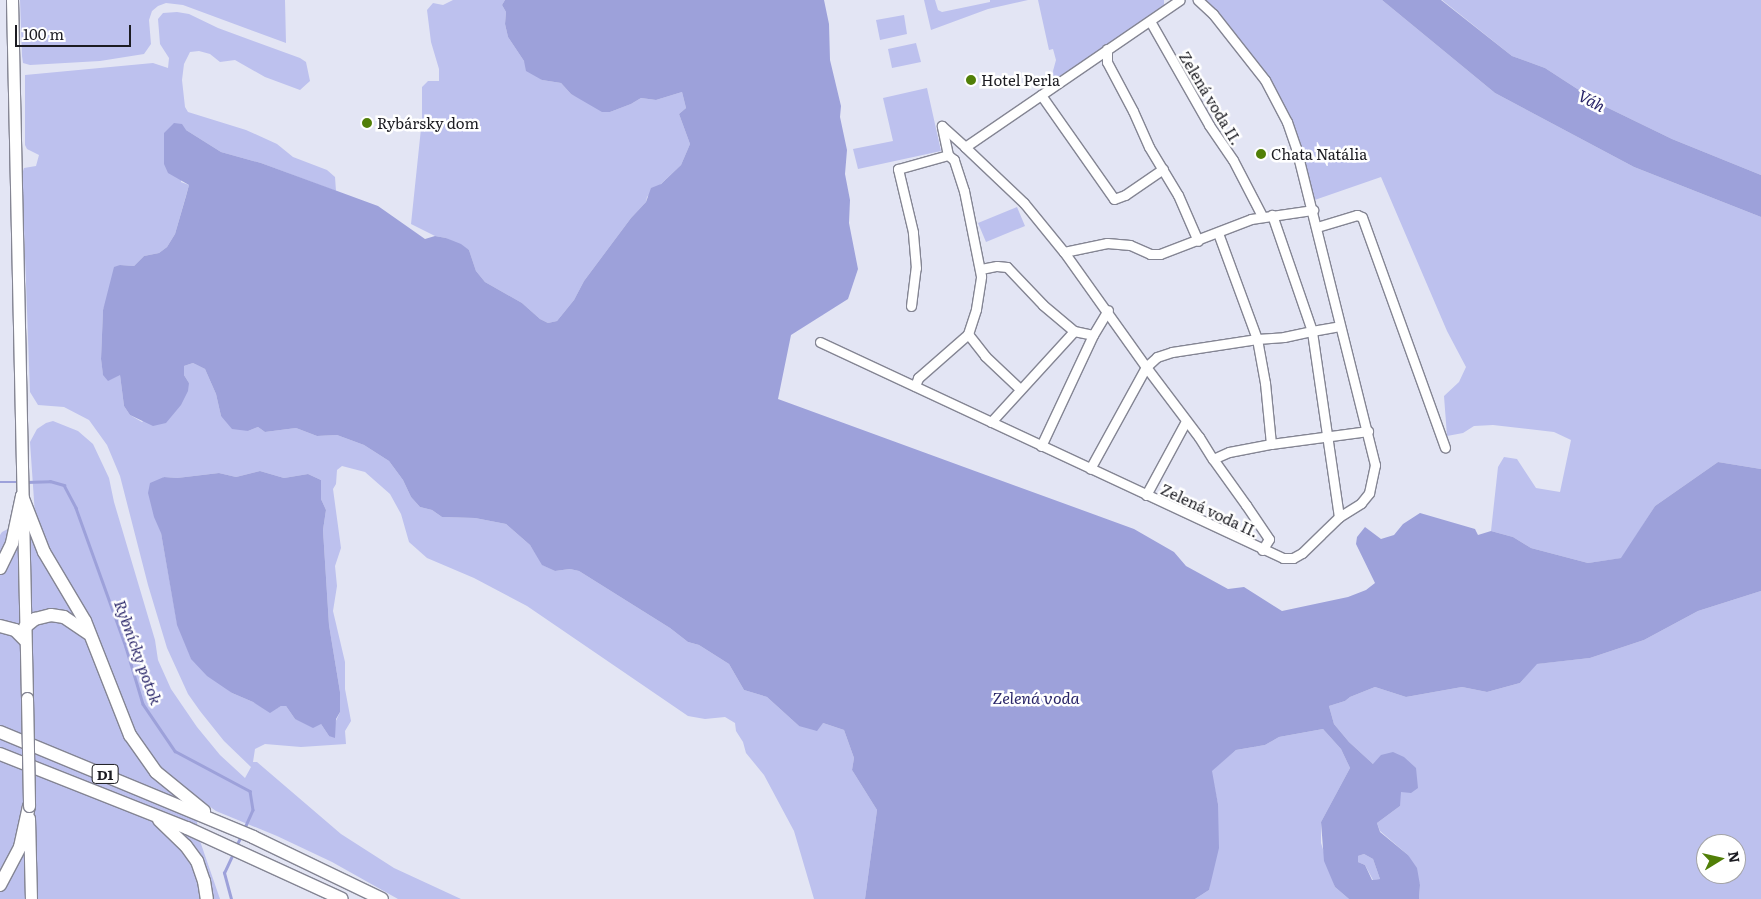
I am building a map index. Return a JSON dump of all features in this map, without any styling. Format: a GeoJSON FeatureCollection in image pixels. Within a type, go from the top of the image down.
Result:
{"type":"FeatureCollection","features":[{"type":"Feature","properties":{"kind":"highway"},"geometry":{"type":"LineString","coordinates":[[0,568],[13,539],[22,496]]}},
{"type":"Feature","properties":{"kind":"highway"},"geometry":{"type":"LineString","coordinates":[[22,496],[40,545],[85,621],[126,726],[142,755],[164,780],[198,805],[209,818]]}},
{"type":"Feature","properties":{"kind":"highway"},"geometry":{"type":"LineString","coordinates":[[0,626],[25,634],[35,619],[51,615],[64,617],[90,635]]}},
{"type":"Feature","properties":{"kind":"highway","name":"D1"},"geometry":{"type":"LineString","coordinates":[[0,732],[253,837],[382,899]]}},
{"type":"Feature","properties":{"kind":"highway","name":"D1"},"geometry":{"type":"LineString","coordinates":[[0,754],[247,855],[342,899]]}},
{"type":"Feature","properties":{"kind":"highway"},"geometry":{"type":"LineString","coordinates":[[0,885],[20,847],[29,806]]}},
{"type":"Feature","properties":{"kind":"highway"},"geometry":{"type":"LineString","coordinates":[[155,816],[186,846],[197,860],[204,881],[207,899]]}},
{"type":"Feature","properties":{"kind":"main road"},"geometry":{"type":"LineString","coordinates":[[12,0],[31,899]]}},
{"type":"Feature","properties":{"kind":"street"},"geometry":{"type":"LineString","coordinates":[[911,306],[916,268],[913,232],[898,169],[951,157],[1180,0]]}},
{"type":"Feature","properties":{"kind":"street"},"geometry":{"type":"LineString","coordinates":[[1198,0],[1213,14],[1265,80],[1276,99],[1293,139],[1313,210],[1375,465],[1369,493],[1361,503],[1339,517],[1302,554],[1293,558],[1283,558]]}},
{"type":"Feature","properties":{"kind":"street","name":"Zelená voda II."},"geometry":{"type":"LineString","coordinates":[[1150,21],[1209,125],[1232,160],[1262,216]]}},
{"type":"Feature","properties":{"kind":"street"},"geometry":{"type":"LineString","coordinates":[[1107,49],[1107,62],[1133,111],[1149,147],[1178,195],[1198,241]]}},
{"type":"Feature","properties":{"kind":"street"},"geometry":{"type":"LineString","coordinates":[[1095,57],[1107,62]]}},
{"type":"Feature","properties":{"kind":"street"},"geometry":{"type":"LineString","coordinates":[[1042,95],[1114,199],[1125,195],[1164,169]]}},
{"type":"Feature","properties":{"kind":"street","name":"Zelená voda II."},"geometry":{"type":"LineString","coordinates":[[968,334],[976,309],[981,269],[964,190],[951,157],[942,126],[1024,204],[1064,252],[1108,310],[1146,367],[1283,558]]}},
{"type":"Feature","properties":{"kind":"street"},"geometry":{"type":"LineString","coordinates":[[1064,252],[1108,243],[1130,245],[1155,255],[1198,241],[1240,222],[1262,216],[1313,210]]}},
{"type":"Feature","properties":{"kind":"street"},"geometry":{"type":"LineString","coordinates":[[1272,215],[1312,331],[1339,517]]}},
{"type":"Feature","properties":{"kind":"street"},"geometry":{"type":"LineString","coordinates":[[1316,227],[1357,215],[1362,217],[1445,448]]}},
{"type":"Feature","properties":{"kind":"street"},"geometry":{"type":"LineString","coordinates":[[1218,233],[1257,339],[1262,366],[1270,444]]}},
{"type":"Feature","properties":{"kind":"street"},"geometry":{"type":"LineString","coordinates":[[981,269],[997,266],[1007,267],[1043,305],[1074,331],[1093,335]]}},
{"type":"Feature","properties":{"kind":"street"},"geometry":{"type":"LineString","coordinates":[[1041,446],[1093,335],[1108,310]]}},
{"type":"Feature","properties":{"kind":"street"},"geometry":{"type":"LineString","coordinates":[[1090,469],[1146,367],[1157,357],[1172,352],[1257,339],[1284,337],[1340,326]]}},
{"type":"Feature","properties":{"kind":"street"},"geometry":{"type":"LineString","coordinates":[[991,422],[1074,331]]}},
{"type":"Feature","properties":{"kind":"street"},"geometry":{"type":"LineString","coordinates":[[915,386],[918,378],[968,334],[985,356],[1020,390]]}},
{"type":"Feature","properties":{"kind":"street","name":"Zelená voda II."},"geometry":{"type":"LineString","coordinates":[[820,342],[1262,550],[1283,558]]}},
{"type":"Feature","properties":{"kind":"street","name":"Zelená voda II."},"geometry":{"type":"LineString","coordinates":[[1146,495],[1186,421]]}},
{"type":"Feature","properties":{"kind":"street"},"geometry":{"type":"LineString","coordinates":[[1213,459],[1229,452],[1270,444],[1327,438],[1368,431]]}},
{"type":"Feature","properties":{"kind":"street","name":"Zelená voda II."},"geometry":{"type":"LineString","coordinates":[[1262,550],[1269,539]]}},
{"type":"Feature","properties":{"kind":"shaded area"},"geometry":{"type":"Polygon","coordinates":[[[20,0],[285,0],[286,43],[183,5],[166,3],[152,11],[149,20],[151,44],[144,54],[100,61],[30,65],[23,63],[20,0]]]}},
{"type":"Feature","properties":{"kind":"shaded area"},"geometry":{"type":"Polygon","coordinates":[[[453,0],[505,0],[502,5],[506,12],[505,24],[508,37],[524,61],[542,80],[561,83],[571,94],[610,112],[641,98],[656,100],[682,92],[686,108],[679,114],[690,144],[681,165],[647,197],[646,202],[631,218],[584,281],[574,300],[557,321],[548,323],[540,319],[522,303],[485,282],[476,271],[469,250],[446,238],[435,236],[411,224],[422,119],[422,87],[428,81],[439,81],[439,69],[431,42],[427,10],[433,3],[443,5],[453,0]]]}},
{"type":"Feature","properties":{"kind":"shaded area"},"geometry":{"type":"Polygon","coordinates":[[[924,0],[935,0],[938,10],[942,12],[990,2],[990,0],[1028,0],[988,9],[931,30],[924,0]]]}},
{"type":"Feature","properties":{"kind":"shaded area"},"geometry":{"type":"Polygon","coordinates":[[[1038,0],[1164,0],[1164,8],[1054,80],[1053,71],[1056,60],[1053,49],[1049,50],[1038,0]]]}},
{"type":"Feature","properties":{"kind":"shaded area"},"geometry":{"type":"Polygon","coordinates":[[[1193,0],[1382,0],[1495,93],[1634,167],[1761,217],[1761,469],[1718,462],[1655,506],[1622,558],[1588,563],[1531,548],[1513,537],[1491,531],[1498,467],[1504,457],[1517,459],[1536,488],[1560,492],[1571,440],[1554,432],[1493,425],[1474,426],[1463,433],[1447,436],[1444,396],[1459,382],[1466,367],[1447,331],[1381,177],[1306,203],[1296,163],[1273,98],[1236,47],[1193,0]]]}},
{"type":"Feature","properties":{"kind":"shaded area"},"geometry":{"type":"Polygon","coordinates":[[[1442,0],[1761,0],[1761,175],[1672,139],[1602,105],[1545,68],[1512,56],[1442,0]]]}},
{"type":"Feature","properties":{"kind":"shaded area"},"geometry":{"type":"Polygon","coordinates":[[[177,12],[189,14],[218,28],[300,58],[306,62],[310,81],[300,90],[265,77],[235,60],[220,62],[210,54],[199,51],[190,52],[184,64],[182,80],[185,107],[188,112],[246,130],[277,144],[293,157],[327,170],[335,177],[336,191],[261,163],[221,152],[186,130],[181,182],[189,185],[175,234],[167,247],[159,253],[144,256],[134,266],[120,265],[103,310],[101,359],[103,374],[120,375],[124,406],[130,415],[142,422],[189,383],[184,375],[184,366],[193,363],[205,369],[216,394],[221,416],[248,431],[258,427],[265,432],[296,428],[317,436],[337,435],[364,445],[389,461],[403,480],[411,497],[420,507],[432,510],[442,517],[475,518],[506,524],[530,545],[543,565],[555,571],[570,569],[579,571],[670,628],[688,642],[699,645],[729,664],[744,690],[767,697],[799,726],[823,723],[844,730],[854,758],[852,770],[877,810],[865,899],[814,899],[794,831],[764,775],[746,753],[743,742],[736,731],[735,723],[725,717],[705,719],[688,716],[527,606],[474,578],[427,558],[409,542],[401,514],[390,494],[365,472],[342,466],[337,470],[336,484],[333,489],[341,548],[335,566],[337,586],[333,611],[345,662],[345,689],[351,721],[345,731],[346,744],[301,747],[265,744],[255,749],[253,762],[257,762],[341,834],[394,868],[461,899],[398,899],[332,862],[277,836],[216,811],[198,798],[193,798],[200,841],[220,899],[0,899],[0,535],[2,532],[35,515],[30,442],[37,429],[46,423],[53,421],[78,431],[93,444],[109,478],[114,502],[155,640],[158,660],[171,689],[197,727],[220,755],[245,778],[251,767],[224,741],[188,694],[167,648],[148,585],[120,476],[107,445],[89,420],[64,407],[38,405],[30,392],[22,174],[24,168],[36,166],[39,155],[27,149],[25,145],[25,75],[153,63],[168,68],[169,58],[160,44],[158,19],[163,13],[177,12]],[[260,471],[236,477],[219,473],[177,478],[163,477],[161,533],[177,623],[191,658],[232,693],[270,712],[281,706],[286,706],[295,719],[321,724],[329,736],[340,712],[340,692],[329,625],[323,530],[326,510],[321,499],[321,480],[308,474],[284,478],[260,471]]]}},
{"type":"Feature","properties":{"kind":"shaded area"},"geometry":{"type":"Polygon","coordinates":[[[904,15],[907,34],[880,40],[876,20],[904,15]]]}},
{"type":"Feature","properties":{"kind":"shaded area"},"geometry":{"type":"Polygon","coordinates":[[[916,43],[921,62],[892,68],[888,49],[916,43]]]}},
{"type":"Feature","properties":{"kind":"shaded area"},"geometry":{"type":"Polygon","coordinates":[[[927,88],[941,151],[858,169],[853,149],[893,141],[883,98],[927,88]]]}},
{"type":"Feature","properties":{"kind":"shaded area"},"geometry":{"type":"Polygon","coordinates":[[[1017,207],[1025,226],[986,242],[978,223],[1017,207]]]}},
{"type":"Feature","properties":{"kind":"shaded area"},"geometry":{"type":"Polygon","coordinates":[[[1761,591],[1761,899],[1419,899],[1420,885],[1408,855],[1380,831],[1377,823],[1400,806],[1373,764],[1349,742],[1334,724],[1329,706],[1375,687],[1406,697],[1462,687],[1487,692],[1520,683],[1536,664],[1590,658],[1644,640],[1698,611],[1761,591]]]}},
{"type":"Feature","properties":{"kind":"shaded area"},"geometry":{"type":"Polygon","coordinates":[[[1323,729],[1341,749],[1350,768],[1321,822],[1321,843],[1335,887],[1349,899],[1195,899],[1209,890],[1218,804],[1211,771],[1236,750],[1265,745],[1279,737],[1323,729]]]}},
{"type":"Feature","properties":{"kind":"shaded area"},"geometry":{"type":"Polygon","coordinates":[[[1364,854],[1373,859],[1380,879],[1373,880],[1365,865],[1358,862],[1358,856],[1364,854]]]}},
{"type":"Feature","properties":{"kind":"water","name":"Zelená voda"},"geometry":{"type":"Polygon","coordinates":[[[505,0],[824,0],[829,24],[830,60],[841,106],[840,117],[847,150],[845,174],[850,200],[849,223],[858,269],[848,299],[791,335],[778,399],[1134,529],[1174,552],[1186,566],[1228,589],[1244,587],[1282,611],[1348,597],[1366,590],[1375,583],[1356,544],[1357,537],[1365,527],[1381,539],[1394,535],[1403,524],[1420,513],[1475,529],[1478,535],[1491,531],[1513,537],[1531,548],[1588,563],[1621,558],[1655,506],[1718,462],[1761,469],[1761,591],[1698,611],[1644,640],[1590,658],[1537,664],[1520,683],[1487,692],[1462,687],[1406,697],[1375,687],[1329,706],[1334,724],[1349,742],[1373,764],[1381,755],[1393,752],[1404,757],[1416,768],[1418,788],[1411,793],[1401,792],[1400,806],[1377,823],[1380,832],[1408,855],[1417,868],[1420,885],[1419,899],[1349,899],[1335,887],[1324,861],[1321,822],[1350,768],[1341,749],[1323,729],[1279,737],[1265,745],[1236,750],[1212,771],[1218,804],[1219,848],[1209,890],[1195,899],[865,899],[877,810],[852,770],[854,758],[844,730],[823,723],[817,731],[799,726],[767,697],[744,690],[729,664],[699,645],[688,642],[670,628],[579,571],[570,569],[555,571],[542,565],[530,545],[506,524],[475,518],[442,517],[432,510],[420,507],[411,497],[403,480],[389,461],[364,445],[337,435],[317,436],[296,428],[265,432],[258,427],[248,431],[232,429],[221,416],[216,394],[205,369],[193,363],[184,366],[184,375],[189,383],[188,391],[181,405],[166,423],[153,426],[130,415],[124,406],[120,375],[108,381],[103,375],[101,359],[103,310],[114,267],[120,265],[134,266],[144,256],[159,253],[167,247],[175,234],[186,196],[189,185],[168,173],[164,164],[164,133],[174,123],[182,124],[186,130],[221,152],[261,163],[378,206],[425,239],[435,236],[461,244],[469,250],[476,271],[485,282],[522,303],[540,319],[548,323],[557,321],[574,300],[584,281],[631,218],[646,202],[651,188],[661,184],[681,165],[690,144],[679,114],[686,108],[682,92],[656,100],[641,98],[610,112],[602,112],[571,94],[561,83],[542,80],[526,71],[524,61],[508,37],[505,24],[506,12],[502,5],[505,0]],[[1364,854],[1358,856],[1358,862],[1365,865],[1372,880],[1380,879],[1373,859],[1364,854]]]}},
{"type":"Feature","properties":{"kind":"water","name":"Váh"},"geometry":{"type":"Polygon","coordinates":[[[1382,0],[1441,0],[1512,56],[1545,68],[1602,105],[1672,139],[1761,175],[1761,217],[1634,167],[1495,93],[1382,0]]]}},
{"type":"Feature","properties":{"kind":"water"},"geometry":{"type":"Polygon","coordinates":[[[260,471],[284,478],[308,474],[321,480],[321,499],[326,510],[323,530],[329,625],[340,692],[340,712],[336,719],[335,738],[329,736],[321,724],[313,728],[295,719],[286,706],[281,706],[270,713],[253,702],[232,693],[207,676],[191,659],[177,625],[161,533],[154,517],[148,493],[150,483],[164,477],[177,478],[219,473],[236,477],[260,471]]]}},
{"type":"Feature","properties":{"kind":"waterway","name":"Rybnícky potok"},"geometry":{"type":"LineString","coordinates":[[26,482],[50,481],[64,485],[76,508],[126,647],[143,704],[175,751],[250,791],[253,810],[245,828]]}},
{"type":"Feature","properties":{"kind":"waterway","name":"Rybnícky potok"},"geometry":{"type":"LineString","coordinates":[[0,482],[18,482]]}},
{"type":"Feature","properties":{"kind":"waterway","name":"Rybnícky potok"},"geometry":{"type":"LineString","coordinates":[[236,846],[241,836]]}},
{"type":"Feature","properties":{"kind":"waterway","name":"Rybnícky potok"},"geometry":{"type":"LineString","coordinates":[[231,899],[224,873],[233,854]]}},
{"type":"Feature","properties":{"kind":"place","name":"Hotel Perla"},"geometry":{"type":"Point","coordinates":[971,80]}},
{"type":"Feature","properties":{"kind":"place","name":"Rybársky dom"},"geometry":{"type":"Point","coordinates":[367,123]}},
{"type":"Feature","properties":{"kind":"place","name":"Chata Natália"},"geometry":{"type":"Point","coordinates":[1261,154]}}]}
